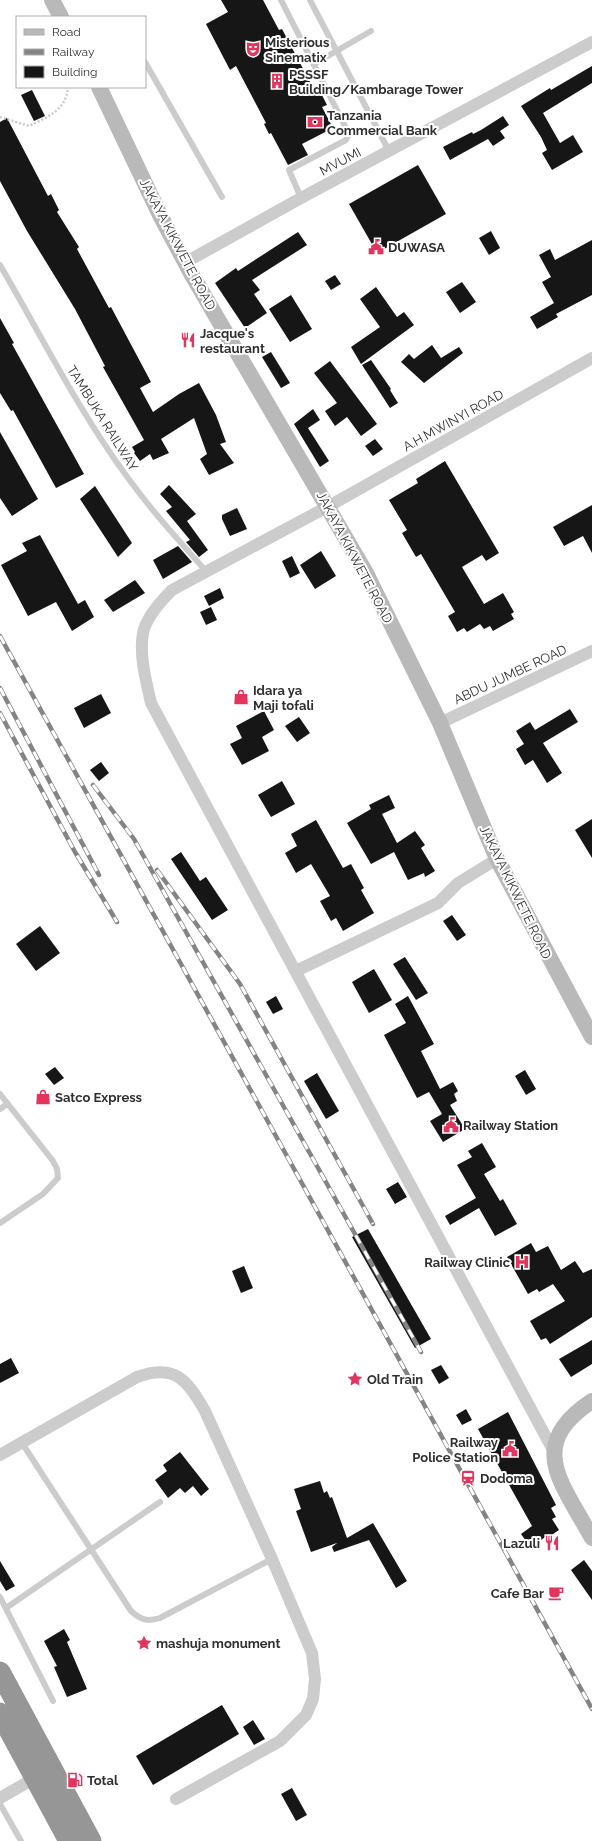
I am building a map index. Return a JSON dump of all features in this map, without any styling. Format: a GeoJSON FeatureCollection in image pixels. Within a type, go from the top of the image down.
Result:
{"type":"FeatureCollection","features":[{"type":"Feature","properties":{"kind":"highway"},"geometry":{"type":"LineString","coordinates":[[0,1672],[43,1773],[69,1841]]}},
{"type":"Feature","properties":{"kind":"highway"},"geometry":{"type":"LineString","coordinates":[[0,1713],[91,1841]]}},
{"type":"Feature","properties":{"kind":"main road"},"geometry":{"type":"LineString","coordinates":[[52,0],[60,16]]}},
{"type":"Feature","properties":{"kind":"main road","name":"JAKAYA KIKWETE ROAD"},"geometry":{"type":"LineString","coordinates":[[99,88],[161,217],[224,330],[329,506],[366,573],[440,723],[497,859],[592,1037]]}},
{"type":"Feature","properties":{"kind":"main road"},"geometry":{"type":"LineString","coordinates":[[592,1401],[575,1413],[562,1426],[556,1437],[553,1450],[561,1481],[592,1538]]}},
{"type":"Feature","properties":{"kind":"street","name":"MVUMI"},"geometry":{"type":"LineString","coordinates":[[186,262],[301,198],[592,42]]}},
{"type":"Feature","properties":{"kind":"street","name":"A.H.MWINYI ROAD"},"geometry":{"type":"LineString","coordinates":[[553,1450],[151,703],[143,668],[143,632],[157,605],[172,590],[329,506],[592,358]]}},
{"type":"Feature","properties":{"kind":"street","name":"ABDU JUMBE ROAD"},"geometry":{"type":"LineString","coordinates":[[440,723],[592,651]]}},
{"type":"Feature","properties":{"kind":"street"},"geometry":{"type":"LineString","coordinates":[[296,971],[438,903],[458,883],[497,859]]}},
{"type":"Feature","properties":{"kind":"street"},"geometry":{"type":"LineString","coordinates":[[0,1455],[137,1377],[151,1372],[171,1372],[181,1378],[195,1394],[205,1411],[272,1559],[312,1653],[315,1679],[313,1699],[306,1715],[280,1741],[176,1799]]}},
{"type":"Feature","properties":{"kind":"street"},"geometry":{"type":"LineString","coordinates":[[0,1798],[43,1773]]}},
{"type":"Feature","properties":{"kind":"lane"},"geometry":{"type":"LineString","coordinates":[[281,0],[347,130],[348,136],[346,140],[289,170],[301,198]]}},
{"type":"Feature","properties":{"kind":"lane"},"geometry":{"type":"LineString","coordinates":[[310,0],[389,151]]}},
{"type":"Feature","properties":{"kind":"lane"},"geometry":{"type":"LineString","coordinates":[[314,64],[371,31]]}},
{"type":"Feature","properties":{"kind":"lane"},"geometry":{"type":"LineString","coordinates":[[146,64],[222,197]]}},
{"type":"Feature","properties":{"kind":"lane","name":"TAMBUKA RAILWAY"},"geometry":{"type":"LineString","coordinates":[[0,265],[70,388],[127,478],[163,524],[206,571]]}},
{"type":"Feature","properties":{"kind":"lane"},"geometry":{"type":"LineString","coordinates":[[0,1094],[53,1160],[57,1169],[58,1178],[43,1194],[0,1223]]}},
{"type":"Feature","properties":{"kind":"lane"},"geometry":{"type":"LineString","coordinates":[[0,1109],[7,1104]]}},
{"type":"Feature","properties":{"kind":"lane"},"geometry":{"type":"LineString","coordinates":[[22,1443],[131,1611],[144,1620],[160,1618],[272,1559]]}},
{"type":"Feature","properties":{"kind":"lane"},"geometry":{"type":"LineString","coordinates":[[6,1608],[160,1502]]}},
{"type":"Feature","properties":{"kind":"lane"},"geometry":{"type":"LineString","coordinates":[[0,1597],[53,1702]]}},
{"type":"Feature","properties":{"kind":"lane"},"geometry":{"type":"LineString","coordinates":[[0,1804],[21,1841]]}},
{"type":"Feature","properties":{"kind":"path"},"geometry":{"type":"LineString","coordinates":[[0,117],[29,126],[53,114],[67,97],[68,88]]}},
{"type":"Feature","properties":{"kind":"building","name":"PSSSF Building/Kambarage Tower"},"geometry":{"type":"Polygon","coordinates":[[[221,0],[263,0],[279,30],[282,29],[317,95],[321,93],[327,105],[322,107],[333,128],[302,144],[308,155],[288,165],[271,133],[269,134],[264,124],[266,123],[236,66],[230,70],[206,24],[228,12],[221,0]]]}},
{"type":"Feature","properties":{"kind":"building"},"geometry":{"type":"Polygon","coordinates":[[[592,66],[592,83],[543,113],[560,143],[573,135],[583,152],[552,170],[542,153],[547,150],[541,137],[521,106],[550,88],[551,90],[592,66]]]}},
{"type":"Feature","properties":{"kind":"building"},"geometry":{"type":"Polygon","coordinates":[[[32,90],[45,116],[34,121],[21,95],[32,90]]]}},
{"type":"Feature","properties":{"kind":"building"},"geometry":{"type":"Polygon","coordinates":[[[503,116],[509,125],[500,131],[505,138],[493,146],[488,139],[450,160],[443,147],[472,132],[473,134],[481,130],[503,116]]]}},
{"type":"Feature","properties":{"kind":"building"},"geometry":{"type":"Polygon","coordinates":[[[7,118],[48,196],[51,194],[59,210],[57,212],[79,247],[77,249],[109,308],[111,307],[151,382],[140,388],[153,412],[179,394],[199,383],[216,415],[226,442],[220,444],[234,463],[209,475],[200,459],[207,454],[194,418],[161,439],[169,453],[153,460],[150,454],[140,461],[134,453],[135,452],[132,447],[144,440],[103,367],[105,366],[75,309],[27,231],[0,181],[0,122],[7,118]]]}},
{"type":"Feature","properties":{"kind":"building"},"geometry":{"type":"Polygon","coordinates":[[[418,165],[446,214],[377,253],[349,204],[418,165]]]}},
{"type":"Feature","properties":{"kind":"building"},"geometry":{"type":"Polygon","coordinates":[[[491,231],[500,248],[489,255],[479,238],[491,231]]]}},
{"type":"Feature","properties":{"kind":"building"},"geometry":{"type":"Polygon","coordinates":[[[298,232],[307,245],[252,280],[260,290],[254,294],[267,313],[245,328],[215,283],[236,268],[238,271],[298,232]]]}},
{"type":"Feature","properties":{"kind":"building"},"geometry":{"type":"Polygon","coordinates":[[[592,240],[592,295],[556,314],[558,317],[537,329],[530,317],[554,303],[542,282],[551,277],[539,255],[550,249],[555,260],[592,240]]]}},
{"type":"Feature","properties":{"kind":"building"},"geometry":{"type":"Polygon","coordinates":[[[335,275],[341,284],[331,290],[325,281],[335,275]]]}},
{"type":"Feature","properties":{"kind":"building"},"geometry":{"type":"Polygon","coordinates":[[[462,282],[476,302],[460,313],[446,292],[462,282]]]}},
{"type":"Feature","properties":{"kind":"building"},"geometry":{"type":"Polygon","coordinates":[[[376,287],[397,317],[404,312],[414,325],[361,364],[351,347],[380,327],[360,299],[376,287]]]}},
{"type":"Feature","properties":{"kind":"building"},"geometry":{"type":"Polygon","coordinates":[[[291,295],[312,329],[290,342],[269,309],[291,295]]]}},
{"type":"Feature","properties":{"kind":"building"},"geometry":{"type":"Polygon","coordinates":[[[0,318],[14,343],[12,344],[84,474],[56,488],[13,410],[11,411],[0,393],[0,318]]]}},
{"type":"Feature","properties":{"kind":"building"},"geometry":{"type":"Polygon","coordinates":[[[432,345],[441,358],[459,347],[463,353],[424,383],[401,362],[409,354],[414,359],[432,345]]]}},
{"type":"Feature","properties":{"kind":"building"},"geometry":{"type":"Polygon","coordinates":[[[271,352],[290,383],[281,388],[262,357],[271,352]]]}},
{"type":"Feature","properties":{"kind":"building"},"geometry":{"type":"Polygon","coordinates":[[[371,360],[391,389],[390,390],[398,403],[390,408],[362,365],[371,360]]]}},
{"type":"Feature","properties":{"kind":"building"},"geometry":{"type":"Polygon","coordinates":[[[330,361],[377,424],[361,436],[347,417],[335,426],[325,411],[337,403],[314,373],[330,361]]]}},
{"type":"Feature","properties":{"kind":"building"},"geometry":{"type":"Polygon","coordinates":[[[313,409],[320,420],[308,428],[329,461],[320,467],[294,424],[313,409]]]}},
{"type":"Feature","properties":{"kind":"building"},"geometry":{"type":"Polygon","coordinates":[[[0,432],[38,499],[12,516],[0,498],[0,432]]]}},
{"type":"Feature","properties":{"kind":"building"},"geometry":{"type":"Polygon","coordinates":[[[375,439],[383,449],[373,456],[365,446],[375,439]]]}},
{"type":"Feature","properties":{"kind":"building"},"geometry":{"type":"Polygon","coordinates":[[[445,461],[499,553],[486,561],[482,555],[462,567],[484,604],[503,593],[514,612],[511,614],[514,619],[493,631],[490,626],[484,629],[480,624],[467,632],[464,628],[457,632],[448,616],[455,612],[421,554],[416,557],[402,533],[407,530],[389,500],[418,483],[416,479],[445,461]]]}},
{"type":"Feature","properties":{"kind":"building"},"geometry":{"type":"Polygon","coordinates":[[[169,485],[196,514],[187,521],[208,550],[199,557],[186,542],[190,540],[166,511],[172,507],[160,494],[169,485]]]}},
{"type":"Feature","properties":{"kind":"building"},"geometry":{"type":"Polygon","coordinates":[[[95,486],[132,543],[118,557],[80,499],[95,486]]]}},
{"type":"Feature","properties":{"kind":"building"},"geometry":{"type":"Polygon","coordinates":[[[592,505],[592,553],[583,536],[564,546],[553,527],[592,505]]]}},
{"type":"Feature","properties":{"kind":"building"},"geometry":{"type":"Polygon","coordinates":[[[237,508],[247,529],[230,536],[222,519],[222,515],[237,508]]]}},
{"type":"Feature","properties":{"kind":"building"},"geometry":{"type":"Polygon","coordinates":[[[40,535],[78,604],[85,600],[94,617],[72,631],[56,602],[28,616],[1,565],[27,551],[22,543],[40,535]]]}},
{"type":"Feature","properties":{"kind":"building"},"geometry":{"type":"Polygon","coordinates":[[[178,546],[192,562],[163,579],[153,560],[178,546]]]}},
{"type":"Feature","properties":{"kind":"building"},"geometry":{"type":"Polygon","coordinates":[[[321,551],[336,576],[315,589],[300,565],[321,551]]]}},
{"type":"Feature","properties":{"kind":"building"},"geometry":{"type":"Polygon","coordinates":[[[292,556],[300,573],[290,578],[282,561],[292,556]]]}},
{"type":"Feature","properties":{"kind":"building"},"geometry":{"type":"Polygon","coordinates":[[[135,580],[145,593],[113,612],[104,600],[135,580]]]}},
{"type":"Feature","properties":{"kind":"building"},"geometry":{"type":"Polygon","coordinates":[[[220,588],[224,598],[209,606],[204,596],[220,588]]]}},
{"type":"Feature","properties":{"kind":"building"},"geometry":{"type":"Polygon","coordinates":[[[211,607],[217,620],[206,625],[200,612],[211,607]]]}},
{"type":"Feature","properties":{"kind":"building"},"geometry":{"type":"Polygon","coordinates":[[[101,694],[111,713],[84,728],[74,708],[101,694]]]}},
{"type":"Feature","properties":{"kind":"building"},"geometry":{"type":"Polygon","coordinates":[[[570,709],[578,722],[543,743],[562,773],[547,783],[533,760],[525,765],[516,749],[524,744],[516,731],[530,722],[535,730],[570,709]]]}},
{"type":"Feature","properties":{"kind":"building"},"geometry":{"type":"Polygon","coordinates":[[[264,711],[274,730],[262,737],[269,751],[242,765],[230,744],[242,738],[236,726],[264,711]]]}},
{"type":"Feature","properties":{"kind":"building"},"geometry":{"type":"Polygon","coordinates":[[[299,717],[310,733],[297,742],[285,726],[299,717]]]}},
{"type":"Feature","properties":{"kind":"building"},"geometry":{"type":"Polygon","coordinates":[[[101,762],[109,773],[99,781],[90,770],[101,762]]]}},
{"type":"Feature","properties":{"kind":"building"},"geometry":{"type":"Polygon","coordinates":[[[282,781],[295,804],[271,817],[258,795],[282,781]]]}},
{"type":"Feature","properties":{"kind":"building"},"geometry":{"type":"Polygon","coordinates":[[[389,795],[395,808],[382,814],[397,843],[415,831],[425,845],[421,848],[435,871],[425,877],[424,873],[408,880],[394,852],[371,864],[347,823],[371,809],[369,805],[389,795]]]}},
{"type":"Feature","properties":{"kind":"building"},"geometry":{"type":"Polygon","coordinates":[[[592,819],[592,858],[575,830],[592,819]]]}},
{"type":"Feature","properties":{"kind":"building"},"geometry":{"type":"Polygon","coordinates":[[[316,820],[343,868],[351,864],[364,888],[361,890],[374,913],[343,931],[336,918],[331,921],[320,901],[330,896],[311,864],[296,873],[285,853],[297,846],[291,834],[316,820]]]}},
{"type":"Feature","properties":{"kind":"building"},"geometry":{"type":"Polygon","coordinates":[[[181,852],[200,881],[206,877],[228,910],[212,920],[171,859],[181,852]]]}},
{"type":"Feature","properties":{"kind":"building"},"geometry":{"type":"Polygon","coordinates":[[[452,915],[466,935],[457,941],[443,921],[452,915]]]}},
{"type":"Feature","properties":{"kind":"building"},"geometry":{"type":"Polygon","coordinates":[[[40,926],[60,953],[36,971],[16,944],[40,926]]]}},
{"type":"Feature","properties":{"kind":"building"},"geometry":{"type":"Polygon","coordinates":[[[405,957],[428,993],[416,1000],[393,964],[405,957]]]}},
{"type":"Feature","properties":{"kind":"building"},"geometry":{"type":"Polygon","coordinates":[[[374,969],[392,1000],[369,1013],[352,982],[374,969]]]}},
{"type":"Feature","properties":{"kind":"building"},"geometry":{"type":"Polygon","coordinates":[[[276,996],[283,1009],[273,1014],[266,1002],[276,996]]]}},
{"type":"Feature","properties":{"kind":"building"},"geometry":{"type":"Polygon","coordinates":[[[408,996],[434,1044],[421,1051],[440,1089],[453,1082],[458,1091],[454,1094],[457,1101],[450,1105],[465,1129],[443,1142],[430,1121],[442,1114],[429,1092],[417,1098],[384,1035],[406,1023],[395,1004],[408,996]]]}},
{"type":"Feature","properties":{"kind":"building"},"geometry":{"type":"Polygon","coordinates":[[[55,1067],[64,1078],[54,1085],[45,1074],[55,1067]]]}},
{"type":"Feature","properties":{"kind":"building"},"geometry":{"type":"Polygon","coordinates":[[[525,1070],[536,1089],[526,1095],[515,1076],[525,1070]]]}},
{"type":"Feature","properties":{"kind":"building"},"geometry":{"type":"Polygon","coordinates":[[[317,1073],[339,1111],[326,1119],[304,1081],[317,1073]]]}},
{"type":"Feature","properties":{"kind":"building"},"geometry":{"type":"Polygon","coordinates":[[[482,1143],[496,1167],[484,1174],[500,1201],[503,1199],[517,1224],[495,1236],[479,1208],[450,1225],[445,1216],[476,1198],[457,1165],[472,1157],[468,1151],[482,1143]]]}},
{"type":"Feature","properties":{"kind":"building"},"geometry":{"type":"Polygon","coordinates":[[[398,1182],[407,1197],[395,1204],[386,1189],[398,1182]]]}},
{"type":"Feature","properties":{"kind":"building"},"geometry":{"type":"Polygon","coordinates":[[[368,1229],[431,1339],[415,1348],[352,1237],[368,1229]]]}},
{"type":"Feature","properties":{"kind":"building"},"geometry":{"type":"Polygon","coordinates":[[[531,1243],[536,1252],[548,1246],[561,1270],[575,1261],[583,1273],[592,1269],[592,1317],[550,1344],[546,1338],[541,1340],[530,1321],[565,1301],[553,1284],[539,1292],[537,1289],[528,1294],[507,1257],[531,1243]]]}},
{"type":"Feature","properties":{"kind":"building"},"geometry":{"type":"Polygon","coordinates":[[[244,1266],[253,1288],[241,1293],[232,1271],[244,1266]]]}},
{"type":"Feature","properties":{"kind":"building"},"geometry":{"type":"Polygon","coordinates":[[[592,1340],[592,1364],[571,1377],[559,1359],[592,1340]]]}},
{"type":"Feature","properties":{"kind":"building"},"geometry":{"type":"Polygon","coordinates":[[[11,1358],[19,1373],[0,1383],[0,1364],[11,1358]]]}},
{"type":"Feature","properties":{"kind":"building"},"geometry":{"type":"Polygon","coordinates":[[[441,1365],[449,1378],[439,1384],[431,1370],[441,1365]]]}},
{"type":"Feature","properties":{"kind":"building"},"geometry":{"type":"Polygon","coordinates":[[[466,1409],[472,1420],[462,1425],[456,1415],[466,1409]]]}},
{"type":"Feature","properties":{"kind":"building"},"geometry":{"type":"Polygon","coordinates":[[[508,1412],[556,1505],[551,1508],[556,1517],[552,1519],[559,1530],[550,1536],[549,1534],[531,1548],[521,1534],[532,1526],[478,1429],[508,1412]]]}},
{"type":"Feature","properties":{"kind":"building"},"geometry":{"type":"Polygon","coordinates":[[[180,1452],[209,1489],[201,1496],[193,1486],[185,1493],[180,1488],[168,1498],[155,1480],[167,1471],[163,1465],[180,1452]]]}},
{"type":"Feature","properties":{"kind":"building"},"geometry":{"type":"Polygon","coordinates":[[[320,1481],[324,1493],[327,1491],[330,1498],[332,1497],[347,1538],[373,1523],[407,1581],[396,1588],[369,1540],[334,1552],[332,1547],[337,1543],[311,1552],[296,1511],[301,1509],[294,1489],[320,1481]]]}},
{"type":"Feature","properties":{"kind":"building"},"geometry":{"type":"Polygon","coordinates":[[[584,1560],[592,1571],[592,1600],[571,1570],[584,1560]]]}},
{"type":"Feature","properties":{"kind":"building"},"geometry":{"type":"Polygon","coordinates":[[[0,1561],[15,1586],[6,1591],[0,1581],[0,1561]]]}},
{"type":"Feature","properties":{"kind":"building"},"geometry":{"type":"Polygon","coordinates":[[[64,1629],[70,1640],[67,1642],[87,1689],[67,1697],[54,1667],[57,1666],[44,1641],[64,1629]]]}},
{"type":"Feature","properties":{"kind":"building"},"geometry":{"type":"Polygon","coordinates":[[[222,1705],[239,1734],[153,1785],[136,1756],[222,1705]]]}},
{"type":"Feature","properties":{"kind":"building"},"geometry":{"type":"Polygon","coordinates":[[[253,1720],[265,1739],[254,1745],[243,1727],[253,1720]]]}},
{"type":"Feature","properties":{"kind":"building"},"geometry":{"type":"Polygon","coordinates":[[[292,1788],[307,1815],[296,1821],[281,1794],[292,1788]]]}},
{"type":"Feature","properties":{"kind":"railway"},"geometry":{"type":"LineString","coordinates":[[0,636],[592,1709]]}},
{"type":"Feature","properties":{"kind":"railway"},"geometry":{"type":"LineString","coordinates":[[0,688],[99,875]]}},
{"type":"Feature","properties":{"kind":"railway"},"geometry":{"type":"LineString","coordinates":[[0,713],[75,852],[117,922]]}},
{"type":"Feature","properties":{"kind":"railway"},"geometry":{"type":"LineString","coordinates":[[93,785],[134,839],[421,1352]]}},
{"type":"Feature","properties":{"kind":"railway"},"geometry":{"type":"LineString","coordinates":[[157,870],[240,984],[373,1224]]}},
{"type":"Feature","properties":{"kind":"place","name":"Misterious Sinematix"},"geometry":{"type":"Point","coordinates":[253,49]}},
{"type":"Feature","properties":{"kind":"place","name":"PSSSF Building/Kambarage Tower"},"geometry":{"type":"Point","coordinates":[277,81]}},
{"type":"Feature","properties":{"kind":"place","name":"Tanzania Commercial Bank"},"geometry":{"type":"Point","coordinates":[315,122]}},
{"type":"Feature","properties":{"kind":"place","name":"DUWASA"},"geometry":{"type":"Point","coordinates":[376,247]}},
{"type":"Feature","properties":{"kind":"place","name":"Jacque's restaurant"},"geometry":{"type":"Point","coordinates":[188,340]}},
{"type":"Feature","properties":{"kind":"place","name":"Idara ya Maji tofali"},"geometry":{"type":"Point","coordinates":[241,697]}},
{"type":"Feature","properties":{"kind":"place","name":"Satco Express"},"geometry":{"type":"Point","coordinates":[43,1097]}},
{"type":"Feature","properties":{"kind":"place","name":"Railway Station"},"geometry":{"type":"Point","coordinates":[451,1125]}},
{"type":"Feature","properties":{"kind":"place","name":"Railway Clinic"},"geometry":{"type":"Point","coordinates":[522,1262]}},
{"type":"Feature","properties":{"kind":"place","name":"Old Train"},"geometry":{"type":"Point","coordinates":[355,1379]}},
{"type":"Feature","properties":{"kind":"place","name":"Railway Police Station"},"geometry":{"type":"Point","coordinates":[510,1449]}},
{"type":"Feature","properties":{"kind":"place","name":"Dodoma"},"geometry":{"type":"Point","coordinates":[468,1478]}},
{"type":"Feature","properties":{"kind":"place","name":"Lazuli"},"geometry":{"type":"Point","coordinates":[552,1543]}},
{"type":"Feature","properties":{"kind":"place","name":"Cafe Bar"},"geometry":{"type":"Point","coordinates":[556,1593]}},
{"type":"Feature","properties":{"kind":"place","name":"mashuja monument"},"geometry":{"type":"Point","coordinates":[144,1643]}},
{"type":"Feature","properties":{"kind":"place","name":"Total"},"geometry":{"type":"Point","coordinates":[75,1780]}}]}
